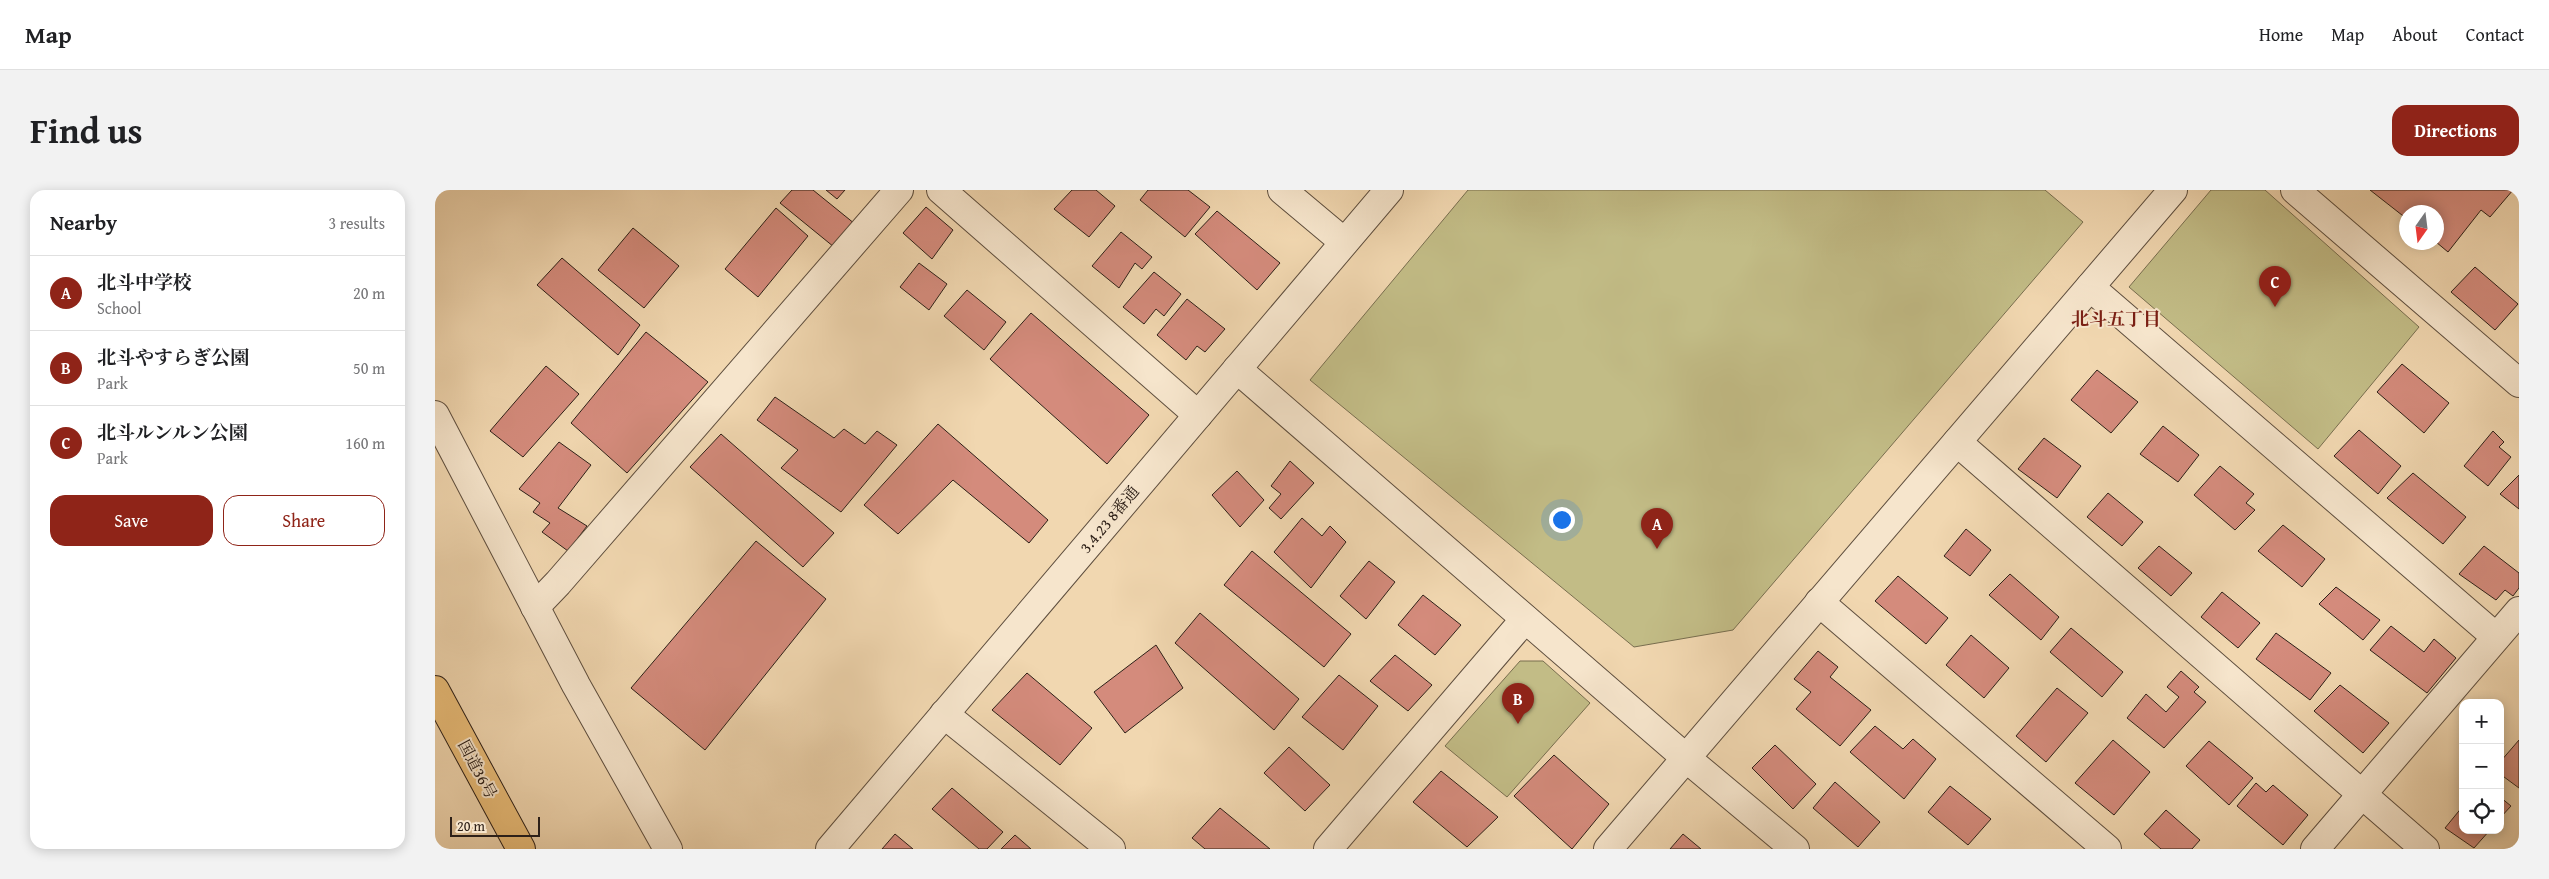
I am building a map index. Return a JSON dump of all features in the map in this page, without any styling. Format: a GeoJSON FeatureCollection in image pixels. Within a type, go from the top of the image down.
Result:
{"type":"FeatureCollection","features":[{"type":"Feature","properties":{"kind":"highway","name":"国道36号"},"geometry":{"type":"LineString","coordinates":[[435,690],[521,849]]}},
{"type":"Feature","properties":{"kind":"street"},"geometry":{"type":"LineString","coordinates":[[535,607],[558,584],[899,190]]}},
{"type":"Feature","properties":{"kind":"street"},"geometry":{"type":"LineString","coordinates":[[941,190],[1198,414]]}},
{"type":"Feature","properties":{"kind":"street"},"geometry":{"type":"LineString","coordinates":[[1282,190],[1344,242]]}},
{"type":"Feature","properties":{"kind":"street","name":"3.4.23 8番通"},"geometry":{"type":"LineString","coordinates":[[830,849],[1389,190]]}},
{"type":"Feature","properties":{"kind":"street"},"geometry":{"type":"LineString","coordinates":[[1607,849],[2173,190]]}},
{"type":"Feature","properties":{"kind":"street"},"geometry":{"type":"LineString","coordinates":[[2295,190],[2519,383]]}},
{"type":"Feature","properties":{"kind":"street"},"geometry":{"type":"LineString","coordinates":[[2090,287],[2496,637]]}},
{"type":"Feature","properties":{"kind":"street"},"geometry":{"type":"LineString","coordinates":[[1237,369],[1686,758],[1795,849]]}},
{"type":"Feature","properties":{"kind":"street"},"geometry":{"type":"LineString","coordinates":[[435,415],[535,607],[668,849]]}},
{"type":"Feature","properties":{"kind":"street"},"geometry":{"type":"LineString","coordinates":[[1957,442],[2361,796],[2425,849]]}},
{"type":"Feature","properties":{"kind":"street"},"geometry":{"type":"LineString","coordinates":[[1819,602],[2107,849]]}},
{"type":"Feature","properties":{"kind":"street"},"geometry":{"type":"LineString","coordinates":[[2315,849],[2519,611]]}},
{"type":"Feature","properties":{"kind":"street"},"geometry":{"type":"LineString","coordinates":[[1328,849],[1525,619]]}},
{"type":"Feature","properties":{"kind":"street"},"geometry":{"type":"LineString","coordinates":[[944,714],[1111,849]]}},
{"type":"Feature","properties":{"kind":"shaded area"},"geometry":{"type":"Polygon","coordinates":[[[1468,190],[2045,190],[2083,222],[1733,630],[1634,647],[1310,380],[1468,190]]]}},
{"type":"Feature","properties":{"kind":"shaded area"},"geometry":{"type":"Polygon","coordinates":[[[2211,190],[2265,190],[2419,327],[2318,449],[2129,287],[2211,190]]]}},
{"type":"Feature","properties":{"kind":"shaded area"},"geometry":{"type":"Polygon","coordinates":[[[1520,661],[1543,661],[1590,703],[1507,797],[1445,746],[1520,661]]]}},
{"type":"Feature","properties":{"kind":"building"},"geometry":{"type":"Polygon","coordinates":[[[792,190],[813,190],[855,224],[834,247],[780,203],[792,190]]]}},
{"type":"Feature","properties":{"kind":"building"},"geometry":{"type":"Polygon","coordinates":[[[826,190],[845,190],[837,199],[826,190]]]}},
{"type":"Feature","properties":{"kind":"building"},"geometry":{"type":"Polygon","coordinates":[[[1072,190],[1096,190],[1115,206],[1089,237],[1054,209],[1072,190]]]}},
{"type":"Feature","properties":{"kind":"building"},"geometry":{"type":"Polygon","coordinates":[[[1148,190],[1188,190],[1210,207],[1185,237],[1140,200],[1148,190]]]}},
{"type":"Feature","properties":{"kind":"building"},"geometry":{"type":"Polygon","coordinates":[[[2370,190],[2513,190],[2490,217],[2481,210],[2448,252],[2444,249],[2444,205],[2399,205],[2399,213],[2370,190]]]}},
{"type":"Feature","properties":{"kind":"building"},"geometry":{"type":"Polygon","coordinates":[[[926,207],[953,230],[932,259],[903,233],[926,207]]]}},
{"type":"Feature","properties":{"kind":"building"},"geometry":{"type":"Polygon","coordinates":[[[776,208],[808,236],[758,297],[725,269],[776,208]]]}},
{"type":"Feature","properties":{"kind":"building"},"geometry":{"type":"Polygon","coordinates":[[[1217,211],[1280,263],[1257,290],[1195,234],[1217,211]]]}},
{"type":"Feature","properties":{"kind":"building"},"geometry":{"type":"Polygon","coordinates":[[[633,228],[679,266],[644,308],[598,270],[633,228]]]}},
{"type":"Feature","properties":{"kind":"building"},"geometry":{"type":"Polygon","coordinates":[[[1121,232],[1152,257],[1142,269],[1135,263],[1119,288],[1092,266],[1121,232]]]}},
{"type":"Feature","properties":{"kind":"building"},"geometry":{"type":"Polygon","coordinates":[[[562,258],[640,325],[618,355],[537,285],[562,258]]]}},
{"type":"Feature","properties":{"kind":"building"},"geometry":{"type":"Polygon","coordinates":[[[919,263],[947,284],[929,310],[900,287],[919,263]]]}},
{"type":"Feature","properties":{"kind":"building"},"geometry":{"type":"Polygon","coordinates":[[[2475,267],[2518,304],[2495,330],[2451,292],[2475,267]]]}},
{"type":"Feature","properties":{"kind":"building"},"geometry":{"type":"Polygon","coordinates":[[[1154,272],[1181,294],[1164,316],[1156,309],[1144,324],[1123,307],[1154,272]]]}},
{"type":"Feature","properties":{"kind":"building"},"geometry":{"type":"Polygon","coordinates":[[[967,290],[1006,322],[984,350],[944,316],[967,290]]]}},
{"type":"Feature","properties":{"kind":"building"},"geometry":{"type":"Polygon","coordinates":[[[1187,299],[1225,329],[1205,352],[1197,346],[1186,360],[1157,335],[1187,299]]]}},
{"type":"Feature","properties":{"kind":"building"},"geometry":{"type":"Polygon","coordinates":[[[1031,313],[1149,415],[1107,464],[990,359],[1031,313]]]}},
{"type":"Feature","properties":{"kind":"building"},"geometry":{"type":"Polygon","coordinates":[[[646,332],[708,382],[627,473],[571,423],[646,332]]]}},
{"type":"Feature","properties":{"kind":"building"},"geometry":{"type":"Polygon","coordinates":[[[2402,364],[2449,403],[2424,433],[2377,392],[2402,364]]]}},
{"type":"Feature","properties":{"kind":"building"},"geometry":{"type":"Polygon","coordinates":[[[546,366],[579,394],[523,457],[490,431],[546,366]]]}},
{"type":"Feature","properties":{"kind":"building"},"geometry":{"type":"Polygon","coordinates":[[[2097,370],[2138,402],[2111,433],[2071,400],[2097,370]]]}},
{"type":"Feature","properties":{"kind":"building"},"geometry":{"type":"Polygon","coordinates":[[[775,397],[834,438],[844,429],[865,444],[877,431],[897,445],[841,512],[781,468],[798,450],[757,420],[775,397]]]}},
{"type":"Feature","properties":{"kind":"building"},"geometry":{"type":"Polygon","coordinates":[[[938,424],[1048,520],[1029,543],[953,480],[898,534],[864,505],[938,424]]]}},
{"type":"Feature","properties":{"kind":"building"},"geometry":{"type":"Polygon","coordinates":[[[2163,426],[2199,455],[2178,482],[2140,454],[2163,426]]]}},
{"type":"Feature","properties":{"kind":"building"},"geometry":{"type":"Polygon","coordinates":[[[2359,430],[2401,466],[2378,494],[2334,456],[2359,430]]]}},
{"type":"Feature","properties":{"kind":"building"},"geometry":{"type":"Polygon","coordinates":[[[2493,431],[2504,442],[2499,447],[2511,457],[2488,486],[2464,466],[2493,431]]]}},
{"type":"Feature","properties":{"kind":"building"},"geometry":{"type":"Polygon","coordinates":[[[721,434],[834,533],[803,567],[690,467],[721,434]]]}},
{"type":"Feature","properties":{"kind":"building"},"geometry":{"type":"Polygon","coordinates":[[[2044,438],[2081,466],[2057,498],[2018,469],[2044,438]]]}},
{"type":"Feature","properties":{"kind":"building"},"geometry":{"type":"Polygon","coordinates":[[[559,442],[591,465],[558,508],[587,526],[568,551],[542,532],[550,523],[533,512],[540,503],[519,489],[559,442]]]}},
{"type":"Feature","properties":{"kind":"building"},"geometry":{"type":"Polygon","coordinates":[[[1290,461],[1314,483],[1281,519],[1269,508],[1281,494],[1271,486],[1290,461]]]}},
{"type":"Feature","properties":{"kind":"building"},"geometry":{"type":"Polygon","coordinates":[[[2220,466],[2254,494],[2246,503],[2255,510],[2235,530],[2194,495],[2220,466]]]}},
{"type":"Feature","properties":{"kind":"building"},"geometry":{"type":"Polygon","coordinates":[[[1237,471],[1264,500],[1240,527],[1212,495],[1237,471]]]}},
{"type":"Feature","properties":{"kind":"building"},"geometry":{"type":"Polygon","coordinates":[[[2413,473],[2466,517],[2443,544],[2387,498],[2413,473]]]}},
{"type":"Feature","properties":{"kind":"building"},"geometry":{"type":"Polygon","coordinates":[[[2519,475],[2519,509],[2500,494],[2519,475]]]}},
{"type":"Feature","properties":{"kind":"building"},"geometry":{"type":"Polygon","coordinates":[[[2108,493],[2143,522],[2122,546],[2087,517],[2108,493]]]}},
{"type":"Feature","properties":{"kind":"building"},"geometry":{"type":"Polygon","coordinates":[[[1302,518],[1322,536],[1330,526],[1346,542],[1311,588],[1274,552],[1302,518]]]}},
{"type":"Feature","properties":{"kind":"building"},"geometry":{"type":"Polygon","coordinates":[[[2283,525],[2325,559],[2302,587],[2258,551],[2283,525]]]}},
{"type":"Feature","properties":{"kind":"building"},"geometry":{"type":"Polygon","coordinates":[[[1966,529],[1991,550],[1970,576],[1944,556],[1966,529]]]}},
{"type":"Feature","properties":{"kind":"building"},"geometry":{"type":"Polygon","coordinates":[[[756,541],[826,599],[705,750],[631,688],[756,541]]]}},
{"type":"Feature","properties":{"kind":"building"},"geometry":{"type":"Polygon","coordinates":[[[2159,546],[2192,573],[2171,596],[2138,568],[2159,546]]]}},
{"type":"Feature","properties":{"kind":"building"},"geometry":{"type":"Polygon","coordinates":[[[2484,546],[2519,573],[2519,588],[2513,596],[2505,590],[2496,600],[2459,574],[2484,546]]]}},
{"type":"Feature","properties":{"kind":"building"},"geometry":{"type":"Polygon","coordinates":[[[1252,551],[1351,634],[1324,667],[1224,585],[1252,551]]]}},
{"type":"Feature","properties":{"kind":"building"},"geometry":{"type":"Polygon","coordinates":[[[1369,561],[1395,582],[1366,619],[1340,596],[1369,561]]]}},
{"type":"Feature","properties":{"kind":"building"},"geometry":{"type":"Polygon","coordinates":[[[2010,574],[2059,617],[2041,640],[1989,595],[2010,574]]]}},
{"type":"Feature","properties":{"kind":"building"},"geometry":{"type":"Polygon","coordinates":[[[1898,576],[1948,618],[1926,644],[1875,601],[1898,576]]]}},
{"type":"Feature","properties":{"kind":"building"},"geometry":{"type":"Polygon","coordinates":[[[2336,587],[2380,620],[2363,640],[2319,604],[2336,587]]]}},
{"type":"Feature","properties":{"kind":"building"},"geometry":{"type":"Polygon","coordinates":[[[2222,592],[2260,623],[2238,648],[2201,617],[2222,592]]]}},
{"type":"Feature","properties":{"kind":"building"},"geometry":{"type":"Polygon","coordinates":[[[1423,595],[1461,625],[1435,655],[1398,625],[1423,595]]]}},
{"type":"Feature","properties":{"kind":"building"},"geometry":{"type":"Polygon","coordinates":[[[1200,613],[1299,699],[1274,730],[1175,643],[1200,613]]]}},
{"type":"Feature","properties":{"kind":"building"},"geometry":{"type":"Polygon","coordinates":[[[2391,626],[2424,652],[2434,639],[2456,658],[2427,693],[2370,650],[2391,626]]]}},
{"type":"Feature","properties":{"kind":"building"},"geometry":{"type":"Polygon","coordinates":[[[2071,628],[2123,672],[2102,697],[2050,652],[2071,628]]]}},
{"type":"Feature","properties":{"kind":"building"},"geometry":{"type":"Polygon","coordinates":[[[2276,633],[2331,673],[2310,700],[2256,659],[2276,633]]]}},
{"type":"Feature","properties":{"kind":"building"},"geometry":{"type":"Polygon","coordinates":[[[1971,635],[2009,668],[1984,698],[1946,665],[1971,635]]]}},
{"type":"Feature","properties":{"kind":"building"},"geometry":{"type":"Polygon","coordinates":[[[1156,645],[1183,688],[1125,733],[1094,692],[1156,645]]]}},
{"type":"Feature","properties":{"kind":"building"},"geometry":{"type":"Polygon","coordinates":[[[1818,651],[1838,667],[1830,677],[1871,710],[1840,746],[1796,709],[1811,692],[1794,679],[1818,651]]]}},
{"type":"Feature","properties":{"kind":"building"},"geometry":{"type":"Polygon","coordinates":[[[1395,655],[1432,685],[1408,711],[1370,681],[1395,655]]]}},
{"type":"Feature","properties":{"kind":"building"},"geometry":{"type":"Polygon","coordinates":[[[2181,671],[2199,687],[2194,692],[2206,702],[2164,748],[2127,718],[2146,694],[2166,712],[2179,697],[2167,687],[2181,671]]]}},
{"type":"Feature","properties":{"kind":"building"},"geometry":{"type":"Polygon","coordinates":[[[1027,673],[1092,728],[1060,765],[992,710],[1027,673]]]}},
{"type":"Feature","properties":{"kind":"building"},"geometry":{"type":"Polygon","coordinates":[[[1339,675],[1378,706],[1343,750],[1302,717],[1339,675]]]}},
{"type":"Feature","properties":{"kind":"building"},"geometry":{"type":"Polygon","coordinates":[[[2340,685],[2389,723],[2363,753],[2314,711],[2340,685]]]}},
{"type":"Feature","properties":{"kind":"building"},"geometry":{"type":"Polygon","coordinates":[[[2057,688],[2088,713],[2046,762],[2016,736],[2057,688]]]}},
{"type":"Feature","properties":{"kind":"building"},"geometry":{"type":"Polygon","coordinates":[[[1875,726],[1903,749],[1913,739],[1936,759],[1904,799],[1850,752],[1875,726]]]}},
{"type":"Feature","properties":{"kind":"building"},"geometry":{"type":"Polygon","coordinates":[[[2113,740],[2150,772],[2114,815],[2075,783],[2113,740]]]}},
{"type":"Feature","properties":{"kind":"building"},"geometry":{"type":"Polygon","coordinates":[[[2519,740],[2519,788],[2504,777],[2504,757],[2519,740]]]}},
{"type":"Feature","properties":{"kind":"building"},"geometry":{"type":"Polygon","coordinates":[[[2209,741],[2253,778],[2229,805],[2186,766],[2209,741]]]}},
{"type":"Feature","properties":{"kind":"building"},"geometry":{"type":"Polygon","coordinates":[[[1775,745],[1816,784],[1793,809],[1752,768],[1775,745]]]}},
{"type":"Feature","properties":{"kind":"building"},"geometry":{"type":"Polygon","coordinates":[[[1289,747],[1330,785],[1305,811],[1264,773],[1289,747]]]}},
{"type":"Feature","properties":{"kind":"building"},"geometry":{"type":"Polygon","coordinates":[[[1554,755],[1609,804],[1572,849],[1514,796],[1554,755]]]}},
{"type":"Feature","properties":{"kind":"building"},"geometry":{"type":"Polygon","coordinates":[[[1441,771],[1498,817],[1467,847],[1413,802],[1441,771]]]}},
{"type":"Feature","properties":{"kind":"building"},"geometry":{"type":"Polygon","coordinates":[[[1835,782],[1880,822],[1858,847],[1813,808],[1835,782]]]}},
{"type":"Feature","properties":{"kind":"building"},"geometry":{"type":"Polygon","coordinates":[[[2256,783],[2266,792],[2273,785],[2308,815],[2283,845],[2237,806],[2256,783]]]}},
{"type":"Feature","properties":{"kind":"building"},"geometry":{"type":"Polygon","coordinates":[[[1950,786],[1991,819],[1968,845],[1928,812],[1950,786]]]}},
{"type":"Feature","properties":{"kind":"building"},"geometry":{"type":"Polygon","coordinates":[[[952,788],[1003,832],[987,849],[979,849],[932,809],[952,788]]]}},
{"type":"Feature","properties":{"kind":"building"},"geometry":{"type":"Polygon","coordinates":[[[2504,800],[2511,806],[2504,814],[2504,800]]]}},
{"type":"Feature","properties":{"kind":"building"},"geometry":{"type":"Polygon","coordinates":[[[1220,808],[1270,849],[1205,849],[1192,838],[1220,808]]]}},
{"type":"Feature","properties":{"kind":"building"},"geometry":{"type":"Polygon","coordinates":[[[2166,810],[2200,840],[2192,849],[2161,849],[2144,834],[2166,810]]]}},
{"type":"Feature","properties":{"kind":"building"},"geometry":{"type":"Polygon","coordinates":[[[2459,811],[2459,834],[2486,834],[2474,848],[2445,828],[2459,811]]]}},
{"type":"Feature","properties":{"kind":"building"},"geometry":{"type":"Polygon","coordinates":[[[895,834],[913,849],[882,849],[895,834]]]}},
{"type":"Feature","properties":{"kind":"building"},"geometry":{"type":"Polygon","coordinates":[[[1683,834],[1701,849],[1670,849],[1683,834]]]}},
{"type":"Feature","properties":{"kind":"building"},"geometry":{"type":"Polygon","coordinates":[[[1015,835],[1031,849],[1001,849],[1015,835]]]}},
{"type":"Feature","properties":{"kind":"place","name":"北斗ルンルン公園"},"geometry":{"type":"Point","coordinates":[2275,307]}},
{"type":"Feature","properties":{"kind":"place","name":"北斗中学校"},"geometry":{"type":"Point","coordinates":[1657,549]}},
{"type":"Feature","properties":{"kind":"place","name":"北斗やすらぎ公園"},"geometry":{"type":"Point","coordinates":[1518,724]}},
{"type":"Feature","properties":{"kind":"district","name":"北斗五丁目"},"geometry":{"type":"Point","coordinates":[2116,319]}}]}
